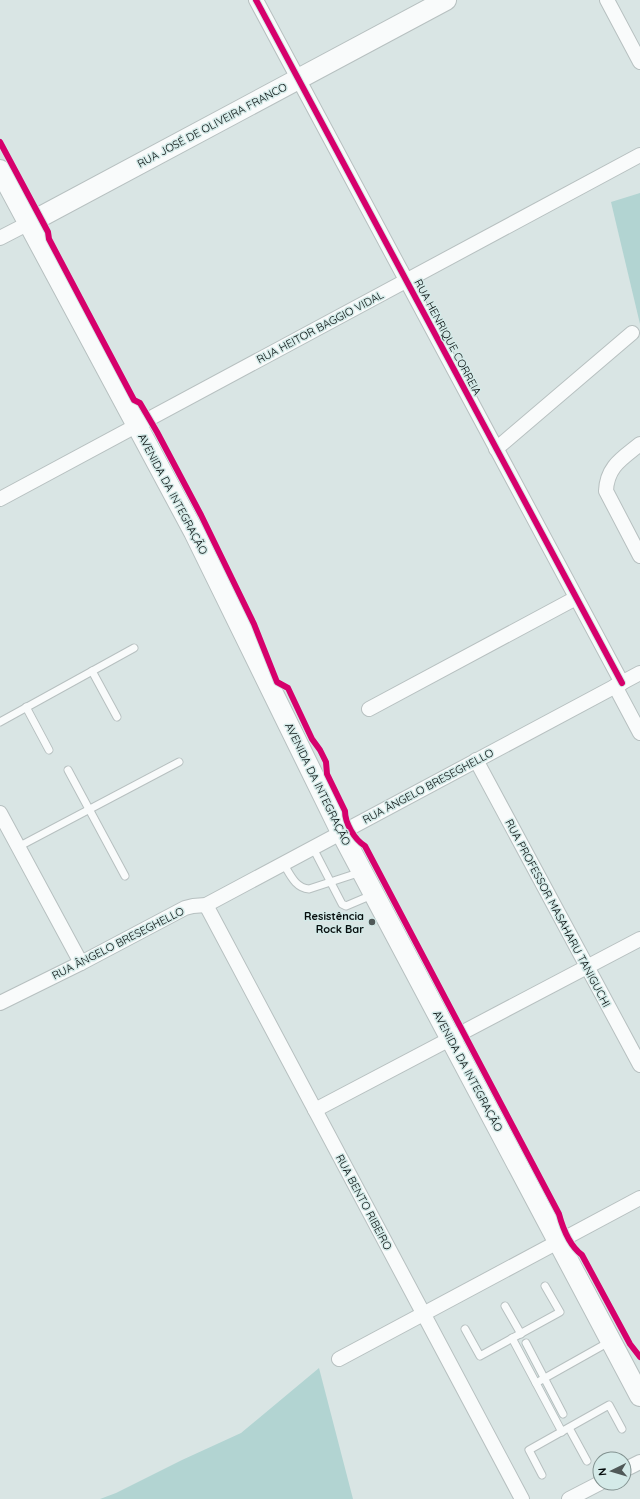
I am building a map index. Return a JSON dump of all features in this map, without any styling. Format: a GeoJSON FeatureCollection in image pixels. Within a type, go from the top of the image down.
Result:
{"type":"FeatureCollection","features":[{"type":"Feature","properties":{"kind":"main road","name":"RUA JOSÉ DE OLIVEIRA FRANCO"},"geometry":{"type":"LineString","coordinates":[[29,223],[446,0]]}},
{"type":"Feature","properties":{"kind":"main road","name":"AVENIDA DA INTEGRAÇÃO"},"geometry":{"type":"LineString","coordinates":[[0,170],[138,426],[215,574],[362,871],[640,1396]]}},
{"type":"Feature","properties":{"kind":"street","name":"RUA HENRIQUE CORREIA"},"geometry":{"type":"LineString","coordinates":[[256,0],[576,598],[619,684],[640,733]]}},
{"type":"Feature","properties":{"kind":"street"},"geometry":{"type":"LineString","coordinates":[[606,0],[640,62]]}},
{"type":"Feature","properties":{"kind":"street","name":"RUA HEITOR BAGGIO VIDAL"},"geometry":{"type":"LineString","coordinates":[[0,499],[138,426],[640,154]]}},
{"type":"Feature","properties":{"kind":"street","name":"RUA JOSÉ DE OLIVEIRA FRANCO"},"geometry":{"type":"LineString","coordinates":[[0,238],[29,223]]}},
{"type":"Feature","properties":{"kind":"street"},"geometry":{"type":"LineString","coordinates":[[496,449],[632,333]]}},
{"type":"Feature","properties":{"kind":"street"},"geometry":{"type":"LineString","coordinates":[[640,444],[614,466],[608,479],[606,491],[640,556]]}},
{"type":"Feature","properties":{"kind":"street"},"geometry":{"type":"LineString","coordinates":[[369,709],[576,598]]}},
{"type":"Feature","properties":{"kind":"street","name":"RUA ÂNGELO BRESEGHELLO"},"geometry":{"type":"LineString","coordinates":[[0,1003],[81,964],[185,908],[206,905],[640,673]]}},
{"type":"Feature","properties":{"kind":"street","name":"RUA PROFESSOR MASAHARU TANIGUCHI"},"geometry":{"type":"LineString","coordinates":[[476,760],[640,1065]]}},
{"type":"Feature","properties":{"kind":"street"},"geometry":{"type":"LineString","coordinates":[[0,813],[81,964]]}},
{"type":"Feature","properties":{"kind":"street","name":"RUA BENTO RIBEIRO"},"geometry":{"type":"LineString","coordinates":[[206,905],[522,1499]]}},
{"type":"Feature","properties":{"kind":"street"},"geometry":{"type":"LineString","coordinates":[[315,1110],[640,939]]}},
{"type":"Feature","properties":{"kind":"street"},"geometry":{"type":"LineString","coordinates":[[339,1359],[640,1198]]}},
{"type":"Feature","properties":{"kind":"street"},"geometry":{"type":"LineString","coordinates":[[570,1499],[592,1487]]}},
{"type":"Feature","properties":{"kind":"lane"},"geometry":{"type":"LineString","coordinates":[[0,722],[134,648]]}},
{"type":"Feature","properties":{"kind":"lane"},"geometry":{"type":"LineString","coordinates":[[92,671],[117,717]]}},
{"type":"Feature","properties":{"kind":"lane"},"geometry":{"type":"LineString","coordinates":[[26,707],[49,750]]}},
{"type":"Feature","properties":{"kind":"lane"},"geometry":{"type":"LineString","coordinates":[[18,847],[179,762]]}},
{"type":"Feature","properties":{"kind":"lane"},"geometry":{"type":"LineString","coordinates":[[68,770],[125,876]]}},
{"type":"Feature","properties":{"kind":"lane"},"geometry":{"type":"LineString","coordinates":[[313,848],[329,882],[342,904],[346,906],[374,894]]}},
{"type":"Feature","properties":{"kind":"lane"},"geometry":{"type":"LineString","coordinates":[[283,863],[296,884],[303,889],[309,889],[362,871]]}},
{"type":"Feature","properties":{"kind":"lane"},"geometry":{"type":"LineString","coordinates":[[465,1329],[480,1356],[521,1334],[560,1312],[545,1286]]}},
{"type":"Feature","properties":{"kind":"lane"},"geometry":{"type":"LineString","coordinates":[[505,1306],[521,1334]]}},
{"type":"Feature","properties":{"kind":"lane"},"geometry":{"type":"LineString","coordinates":[[512,1338],[536,1383],[565,1430],[587,1461]]}},
{"type":"Feature","properties":{"kind":"lane"},"geometry":{"type":"LineString","coordinates":[[536,1383],[611,1341]]}},
{"type":"Feature","properties":{"kind":"lane"},"geometry":{"type":"LineString","coordinates":[[526,1343],[563,1414]]}},
{"type":"Feature","properties":{"kind":"lane"},"geometry":{"type":"LineString","coordinates":[[542,1475],[529,1450],[610,1405],[622,1428]]}},
{"type":"Feature","properties":{"kind":"shaded area"},"geometry":{"type":"Polygon","coordinates":[[[640,193],[640,324],[611,202],[640,193]]]}},
{"type":"Feature","properties":{"kind":"shaded area"},"geometry":{"type":"Polygon","coordinates":[[[319,1368],[353,1499],[100,1499],[116,1493],[241,1433],[319,1368]]]}},
{"type":"Feature","properties":{"kind":"cycle path"},"geometry":{"type":"LineString","coordinates":[[256,0],[622,683]]}},
{"type":"Feature","properties":{"kind":"cycle path"},"geometry":{"type":"LineString","coordinates":[[0,142],[48,232],[49,239],[134,400],[140,403],[157,432],[201,515],[254,624],[277,682],[288,688],[312,739],[326,762],[327,774],[345,811],[345,816],[351,830],[357,839],[365,846],[559,1214],[568,1237],[574,1247],[582,1255],[630,1344],[640,1357]]}},
{"type":"Feature","properties":{"kind":"place","name":"Resistência Rock Bar"},"geometry":{"type":"Point","coordinates":[372,922]}}]}
